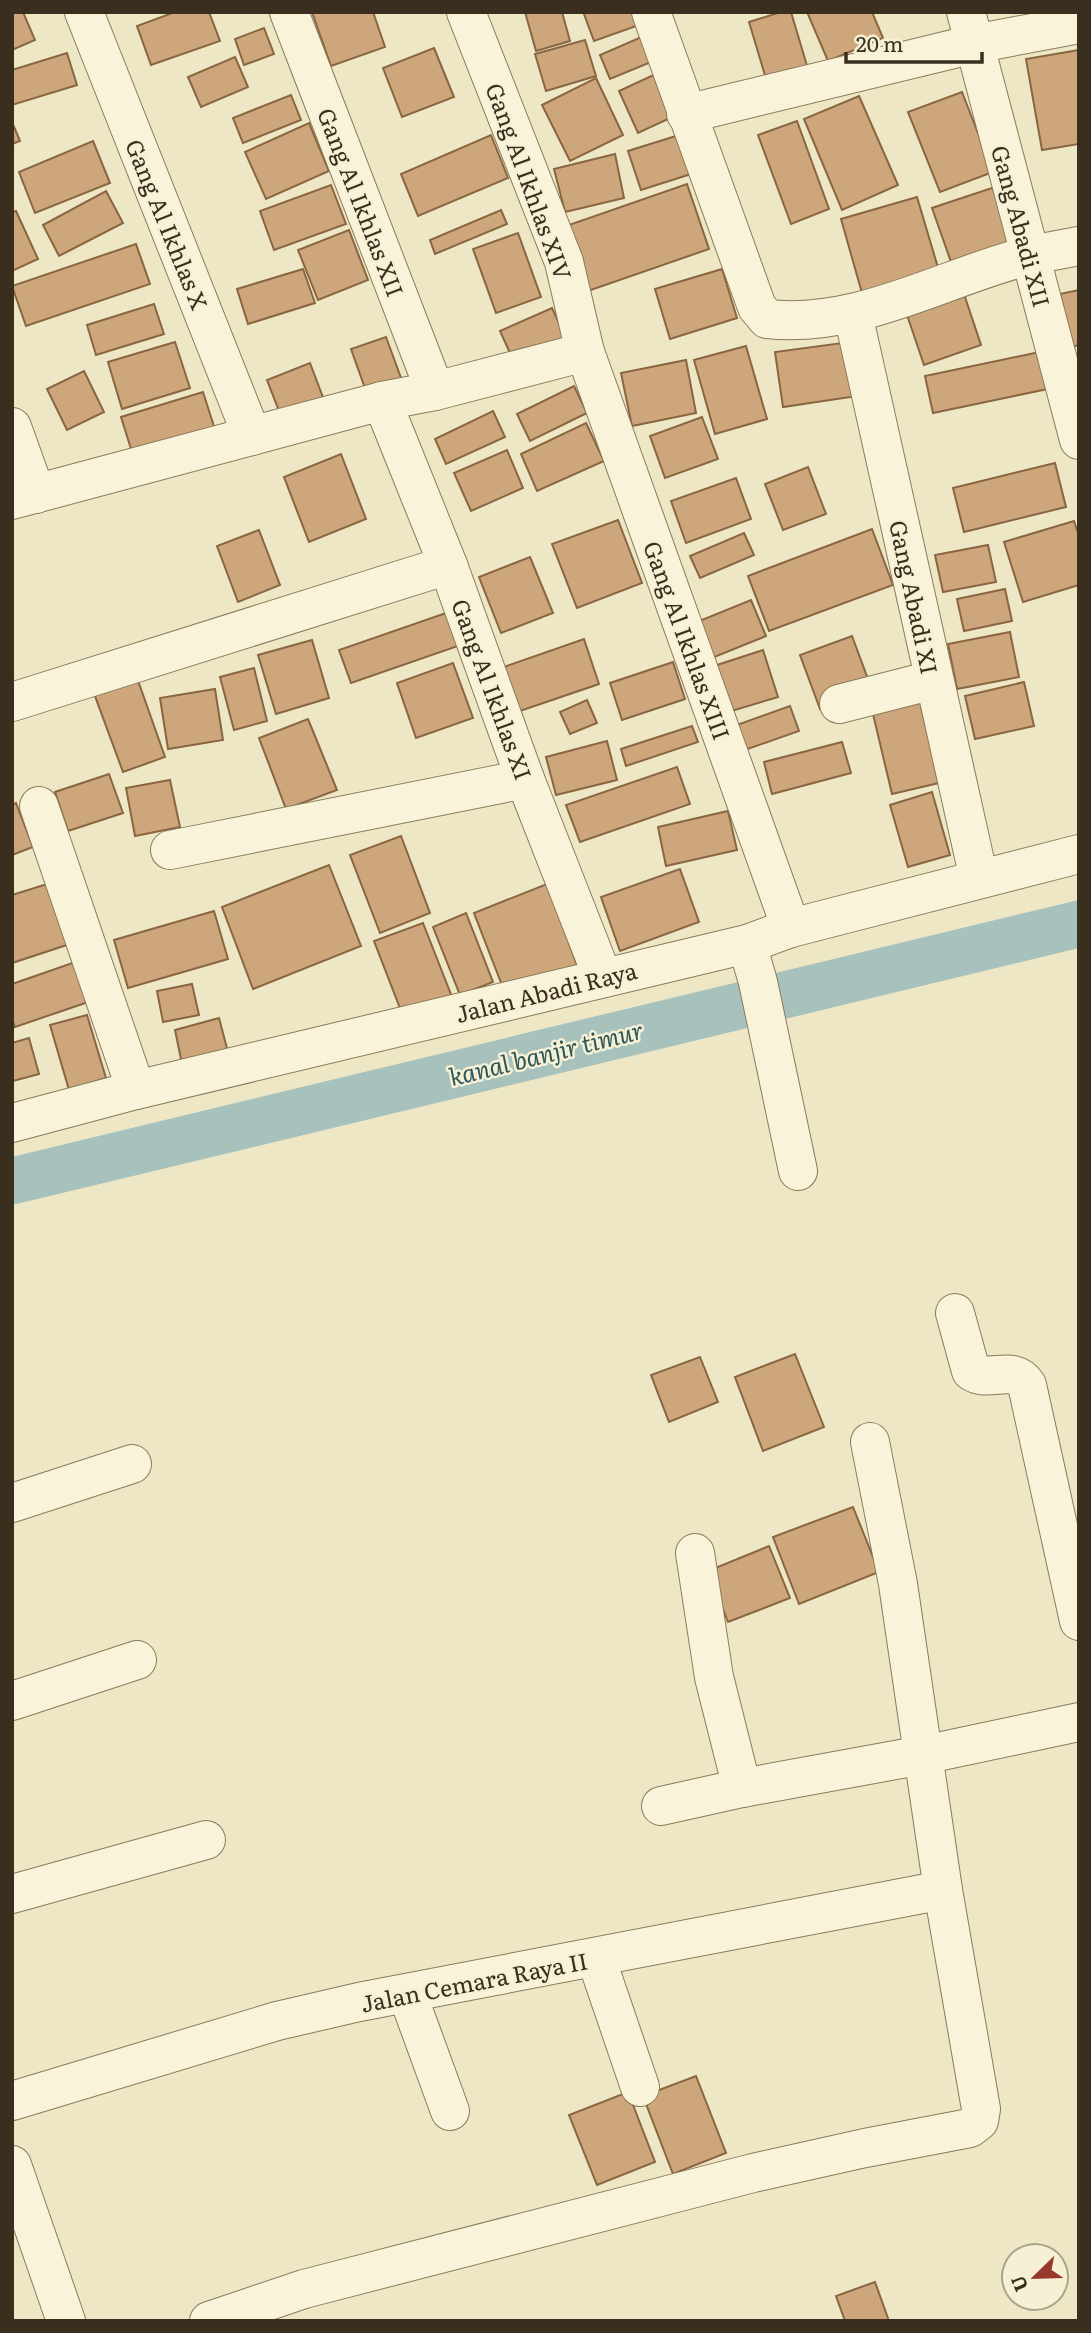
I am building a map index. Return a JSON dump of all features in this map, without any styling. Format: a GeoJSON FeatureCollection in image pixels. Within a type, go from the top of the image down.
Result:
{"type":"FeatureCollection","features":[{"type":"Feature","properties":{"kind":"street","name":"Gang Al Ikhlas X"},"geometry":{"type":"LineString","coordinates":[[84,12],[252,436]]}},
{"type":"Feature","properties":{"kind":"street","name":"Gang Al Ikhlas XII"},"geometry":{"type":"LineString","coordinates":[[289,12],[435,391]]}},
{"type":"Feature","properties":{"kind":"street","name":"Gang Al Ikhlas XIV"},"geometry":{"type":"LineString","coordinates":[[466,12],[564,261],[585,352]]}},
{"type":"Feature","properties":{"kind":"street"},"geometry":{"type":"LineString","coordinates":[[651,12],[757,307],[767,319],[782,321],[853,314],[1030,256],[1079,246]]}},
{"type":"Feature","properties":{"kind":"street"},"geometry":{"type":"LineString","coordinates":[[686,114],[970,28],[1079,24]]}},
{"type":"Feature","properties":{"kind":"street","name":"Gang Abadi XII"},"geometry":{"type":"LineString","coordinates":[[970,28],[1079,440]]}},
{"type":"Feature","properties":{"kind":"street","name":"Gang Abadi XI"},"geometry":{"type":"LineString","coordinates":[[853,314],[979,879]]}},
{"type":"Feature","properties":{"kind":"street"},"geometry":{"type":"LineString","coordinates":[[12,427],[24,497],[382,401],[435,391],[585,352]]}},
{"type":"Feature","properties":{"kind":"street","name":"Gang Al Ikhlas XIII"},"geometry":{"type":"LineString","coordinates":[[585,352],[790,928]]}},
{"type":"Feature","properties":{"kind":"street","name":"Gang Al Ikhlas XI"},"geometry":{"type":"LineString","coordinates":[[382,401],[448,565],[525,779],[603,978]]}},
{"type":"Feature","properties":{"kind":"street"},"geometry":{"type":"LineString","coordinates":[[12,702],[448,565]]}},
{"type":"Feature","properties":{"kind":"street"},"geometry":{"type":"LineString","coordinates":[[839,704],[933,680]]}},
{"type":"Feature","properties":{"kind":"street"},"geometry":{"type":"LineString","coordinates":[[170,850],[525,779]]}},
{"type":"Feature","properties":{"kind":"street"},"geometry":{"type":"LineString","coordinates":[[38,806],[136,1090]]}},
{"type":"Feature","properties":{"kind":"street","name":"Jalan Abadi Raya"},"geometry":{"type":"LineString","coordinates":[[12,1123],[136,1090],[747,944],[790,928],[1079,854]]}},
{"type":"Feature","properties":{"kind":"street"},"geometry":{"type":"LineString","coordinates":[[747,944],[758,982],[798,1171]]}},
{"type":"Feature","properties":{"kind":"street"},"geometry":{"type":"LineString","coordinates":[[955,1313],[971,1371],[979,1375],[1016,1374],[1023,1377],[1027,1384],[1079,1621]]}},
{"type":"Feature","properties":{"kind":"street"},"geometry":{"type":"LineString","coordinates":[[209,2321],[304,2289],[740,2176],[970,2128],[979,2121],[981,2109],[943,1890],[898,1584],[870,1442]]}},
{"type":"Feature","properties":{"kind":"street"},"geometry":{"type":"LineString","coordinates":[[12,1503],[132,1464]]}},
{"type":"Feature","properties":{"kind":"street"},"geometry":{"type":"LineString","coordinates":[[695,1553],[714,1677],[742,1788]]}},
{"type":"Feature","properties":{"kind":"street"},"geometry":{"type":"LineString","coordinates":[[12,1701],[137,1660]]}},
{"type":"Feature","properties":{"kind":"street"},"geometry":{"type":"LineString","coordinates":[[661,1806],[1079,1722]]}},
{"type":"Feature","properties":{"kind":"street"},"geometry":{"type":"LineString","coordinates":[[12,1894],[206,1840]]}},
{"type":"Feature","properties":{"kind":"street","name":"Jalan Cemara Raya II"},"geometry":{"type":"LineString","coordinates":[[12,2101],[277,2021],[407,1993],[943,1890]]}},
{"type":"Feature","properties":{"kind":"street"},"geometry":{"type":"LineString","coordinates":[[596,1958],[639,2087]]}},
{"type":"Feature","properties":{"kind":"street"},"geometry":{"type":"LineString","coordinates":[[407,1993],[450,2110]]}},
{"type":"Feature","properties":{"kind":"street"},"geometry":{"type":"LineString","coordinates":[[12,2165],[66,2321]]}},
{"type":"Feature","properties":{"kind":"building"},"geometry":{"type":"Polygon","coordinates":[[[12,12],[23,12],[35,40],[12,50],[12,12]]]}},
{"type":"Feature","properties":{"kind":"building"},"geometry":{"type":"Polygon","coordinates":[[[175,12],[209,12],[220,41],[151,65],[137,26],[175,12]]]}},
{"type":"Feature","properties":{"kind":"building"},"geometry":{"type":"Polygon","coordinates":[[[312,12],[373,12],[385,47],[331,66],[312,12]]]}},
{"type":"Feature","properties":{"kind":"building"},"geometry":{"type":"Polygon","coordinates":[[[525,12],[562,12],[570,41],[536,51],[525,12]]]}},
{"type":"Feature","properties":{"kind":"building"},"geometry":{"type":"Polygon","coordinates":[[[637,12],[642,24],[594,41],[584,14],[637,12]]]}},
{"type":"Feature","properties":{"kind":"building"},"geometry":{"type":"Polygon","coordinates":[[[781,12],[791,12],[808,69],[767,82],[749,22],[781,12]]]}},
{"type":"Feature","properties":{"kind":"building"},"geometry":{"type":"Polygon","coordinates":[[[807,12],[872,12],[883,38],[828,61],[807,12]]]}},
{"type":"Feature","properties":{"kind":"building"},"geometry":{"type":"Polygon","coordinates":[[[264,28],[274,54],[244,65],[235,39],[264,28]]]}},
{"type":"Feature","properties":{"kind":"building"},"geometry":{"type":"Polygon","coordinates":[[[646,35],[656,60],[610,79],[600,55],[646,35]]]}},
{"type":"Feature","properties":{"kind":"building"},"geometry":{"type":"Polygon","coordinates":[[[585,40],[596,76],[546,91],[535,54],[585,40]]]}},
{"type":"Feature","properties":{"kind":"building"},"geometry":{"type":"Polygon","coordinates":[[[434,48],[454,97],[402,117],[383,68],[434,48]]]}},
{"type":"Feature","properties":{"kind":"building"},"geometry":{"type":"Polygon","coordinates":[[[1079,50],[1079,144],[1042,150],[1026,59],[1079,50]]]}},
{"type":"Feature","properties":{"kind":"building"},"geometry":{"type":"Polygon","coordinates":[[[67,53],[77,85],[12,105],[12,70],[67,53]]]}},
{"type":"Feature","properties":{"kind":"building"},"geometry":{"type":"Polygon","coordinates":[[[235,57],[248,87],[201,107],[188,77],[235,57]]]}},
{"type":"Feature","properties":{"kind":"building"},"geometry":{"type":"Polygon","coordinates":[[[662,71],[681,113],[638,133],[619,91],[662,71]]]}},
{"type":"Feature","properties":{"kind":"building"},"geometry":{"type":"Polygon","coordinates":[[[596,78],[623,135],[570,161],[542,105],[596,78]]]}},
{"type":"Feature","properties":{"kind":"building"},"geometry":{"type":"Polygon","coordinates":[[[962,92],[993,172],[940,192],[908,112],[962,92]]]}},
{"type":"Feature","properties":{"kind":"building"},"geometry":{"type":"Polygon","coordinates":[[[291,95],[301,120],[243,143],[233,118],[291,95]]]}},
{"type":"Feature","properties":{"kind":"building"},"geometry":{"type":"Polygon","coordinates":[[[859,96],[898,185],[842,210],[804,119],[859,96]]]}},
{"type":"Feature","properties":{"kind":"building"},"geometry":{"type":"Polygon","coordinates":[[[797,121],[829,209],[791,224],[758,135],[797,121]]]}},
{"type":"Feature","properties":{"kind":"building"},"geometry":{"type":"Polygon","coordinates":[[[12,122],[20,141],[12,144],[12,122]]]}},
{"type":"Feature","properties":{"kind":"building"},"geometry":{"type":"Polygon","coordinates":[[[309,123],[329,171],[266,199],[245,152],[309,123]]]}},
{"type":"Feature","properties":{"kind":"building"},"geometry":{"type":"Polygon","coordinates":[[[491,135],[508,178],[418,216],[401,174],[491,135]]]}},
{"type":"Feature","properties":{"kind":"building"},"geometry":{"type":"Polygon","coordinates":[[[679,135],[691,174],[641,190],[628,151],[679,135]]]}},
{"type":"Feature","properties":{"kind":"building"},"geometry":{"type":"Polygon","coordinates":[[[93,141],[110,183],[35,213],[19,172],[93,141]]]}},
{"type":"Feature","properties":{"kind":"building"},"geometry":{"type":"Polygon","coordinates":[[[615,154],[624,198],[565,212],[554,169],[615,154]]]}},
{"type":"Feature","properties":{"kind":"building"},"geometry":{"type":"Polygon","coordinates":[[[687,184],[709,249],[585,292],[563,227],[687,184]]]}},
{"type":"Feature","properties":{"kind":"building"},"geometry":{"type":"Polygon","coordinates":[[[331,185],[346,224],[274,250],[260,211],[331,185]]]}},
{"type":"Feature","properties":{"kind":"building"},"geometry":{"type":"Polygon","coordinates":[[[995,187],[1019,258],[957,279],[932,208],[995,187]]]}},
{"type":"Feature","properties":{"kind":"building"},"geometry":{"type":"Polygon","coordinates":[[[106,191],[123,223],[59,256],[43,225],[106,191]]]}},
{"type":"Feature","properties":{"kind":"building"},"geometry":{"type":"Polygon","coordinates":[[[917,197],[939,271],[862,293],[841,219],[917,197]]]}},
{"type":"Feature","properties":{"kind":"building"},"geometry":{"type":"Polygon","coordinates":[[[501,210],[507,224],[435,254],[430,240],[501,210]]]}},
{"type":"Feature","properties":{"kind":"building"},"geometry":{"type":"Polygon","coordinates":[[[16,211],[38,259],[12,271],[12,212],[16,211]]]}},
{"type":"Feature","properties":{"kind":"building"},"geometry":{"type":"Polygon","coordinates":[[[349,230],[368,280],[318,300],[298,250],[349,230]]]}},
{"type":"Feature","properties":{"kind":"building"},"geometry":{"type":"Polygon","coordinates":[[[518,233],[541,297],[496,313],[473,249],[518,233]]]}},
{"type":"Feature","properties":{"kind":"building"},"geometry":{"type":"Polygon","coordinates":[[[136,244],[150,284],[26,326],[12,286],[136,244]]]}},
{"type":"Feature","properties":{"kind":"building"},"geometry":{"type":"Polygon","coordinates":[[[303,269],[315,303],[248,324],[237,289],[303,269]]]}},
{"type":"Feature","properties":{"kind":"building"},"geometry":{"type":"Polygon","coordinates":[[[722,269],[737,318],[670,339],[655,289],[722,269]]]}},
{"type":"Feature","properties":{"kind":"building"},"geometry":{"type":"Polygon","coordinates":[[[1079,290],[1079,345],[1072,347],[1060,294],[1079,290]]]}},
{"type":"Feature","properties":{"kind":"building"},"geometry":{"type":"Polygon","coordinates":[[[963,291],[981,345],[924,365],[905,309],[963,291]]]}},
{"type":"Feature","properties":{"kind":"building"},"geometry":{"type":"Polygon","coordinates":[[[154,304],[164,334],[96,355],[87,325],[154,304]]]}},
{"type":"Feature","properties":{"kind":"building"},"geometry":{"type":"Polygon","coordinates":[[[552,308],[567,340],[515,364],[500,331],[552,308]]]}},
{"type":"Feature","properties":{"kind":"building"},"geometry":{"type":"Polygon","coordinates":[[[386,337],[401,378],[366,391],[351,349],[386,337]]]}},
{"type":"Feature","properties":{"kind":"building"},"geometry":{"type":"Polygon","coordinates":[[[857,341],[864,395],[783,407],[775,352],[857,341]]]}},
{"type":"Feature","properties":{"kind":"building"},"geometry":{"type":"Polygon","coordinates":[[[175,342],[190,388],[122,409],[108,362],[175,342]]]}},
{"type":"Feature","properties":{"kind":"building"},"geometry":{"type":"Polygon","coordinates":[[[746,346],[767,419],[715,434],[694,360],[746,346]]]}},
{"type":"Feature","properties":{"kind":"building"},"geometry":{"type":"Polygon","coordinates":[[[1054,349],[1062,386],[933,413],[925,376],[1054,349]]]}},
{"type":"Feature","properties":{"kind":"building"},"geometry":{"type":"Polygon","coordinates":[[[686,360],[696,413],[632,426],[621,373],[686,360]]]}},
{"type":"Feature","properties":{"kind":"building"},"geometry":{"type":"Polygon","coordinates":[[[310,363],[324,400],[281,416],[267,380],[310,363]]]}},
{"type":"Feature","properties":{"kind":"building"},"geometry":{"type":"Polygon","coordinates":[[[84,371],[104,412],[67,430],[47,389],[84,371]]]}},
{"type":"Feature","properties":{"kind":"building"},"geometry":{"type":"Polygon","coordinates":[[[574,386],[587,413],[530,441],[517,414],[574,386]]]}},
{"type":"Feature","properties":{"kind":"building"},"geometry":{"type":"Polygon","coordinates":[[[203,392],[218,439],[136,465],[121,417],[203,392]]]}},
{"type":"Feature","properties":{"kind":"building"},"geometry":{"type":"Polygon","coordinates":[[[493,411],[505,437],[446,464],[435,439],[493,411]]]}},
{"type":"Feature","properties":{"kind":"building"},"geometry":{"type":"Polygon","coordinates":[[[702,417],[718,459],[665,478],[650,436],[702,417]]]}},
{"type":"Feature","properties":{"kind":"building"},"geometry":{"type":"Polygon","coordinates":[[[586,423],[604,461],[537,491],[521,454],[586,423]]]}},
{"type":"Feature","properties":{"kind":"building"},"geometry":{"type":"Polygon","coordinates":[[[507,450],[523,488],[471,511],[454,473],[507,450]]]}},
{"type":"Feature","properties":{"kind":"building"},"geometry":{"type":"Polygon","coordinates":[[[341,454],[366,519],[309,542],[284,477],[341,454]]]}},
{"type":"Feature","properties":{"kind":"building"},"geometry":{"type":"Polygon","coordinates":[[[1055,463],[1066,507],[964,532],[953,488],[1055,463]]]}},
{"type":"Feature","properties":{"kind":"building"},"geometry":{"type":"Polygon","coordinates":[[[808,467],[826,514],[783,530],[765,484],[808,467]]]}},
{"type":"Feature","properties":{"kind":"building"},"geometry":{"type":"Polygon","coordinates":[[[736,478],[751,519],[686,543],[671,501],[736,478]]]}},
{"type":"Feature","properties":{"kind":"building"},"geometry":{"type":"Polygon","coordinates":[[[618,520],[642,583],[577,608],[552,544],[618,520]]]}},
{"type":"Feature","properties":{"kind":"building"},"geometry":{"type":"Polygon","coordinates":[[[1074,521],[1079,536],[1079,585],[1023,602],[1004,542],[1074,521]]]}},
{"type":"Feature","properties":{"kind":"building"},"geometry":{"type":"Polygon","coordinates":[[[872,529],[893,585],[769,631],[748,576],[872,529]]]}},
{"type":"Feature","properties":{"kind":"building"},"geometry":{"type":"Polygon","coordinates":[[[259,530],[280,585],[238,602],[217,546],[259,530]]]}},
{"type":"Feature","properties":{"kind":"building"},"geometry":{"type":"Polygon","coordinates":[[[744,533],[754,555],[700,578],[690,556],[744,533]]]}},
{"type":"Feature","properties":{"kind":"building"},"geometry":{"type":"Polygon","coordinates":[[[988,545],[996,582],[943,592],[935,555],[988,545]]]}},
{"type":"Feature","properties":{"kind":"building"},"geometry":{"type":"Polygon","coordinates":[[[530,557],[553,613],[501,633],[479,577],[530,557]]]}},
{"type":"Feature","properties":{"kind":"building"},"geometry":{"type":"Polygon","coordinates":[[[1005,589],[1012,621],[964,631],[957,599],[1005,589]]]}},
{"type":"Feature","properties":{"kind":"building"},"geometry":{"type":"Polygon","coordinates":[[[751,600],[766,636],[702,662],[687,626],[751,600]]]}},
{"type":"Feature","properties":{"kind":"building"},"geometry":{"type":"Polygon","coordinates":[[[446,613],[458,646],[351,683],[339,650],[446,613]]]}},
{"type":"Feature","properties":{"kind":"building"},"geometry":{"type":"Polygon","coordinates":[[[1010,632],[1019,677],[957,689],[948,644],[1010,632]]]}},
{"type":"Feature","properties":{"kind":"building"},"geometry":{"type":"Polygon","coordinates":[[[852,636],[872,690],[820,709],[800,655],[852,636]]]}},
{"type":"Feature","properties":{"kind":"building"},"geometry":{"type":"Polygon","coordinates":[[[584,639],[599,684],[517,712],[501,668],[584,639]]]}},
{"type":"Feature","properties":{"kind":"building"},"geometry":{"type":"Polygon","coordinates":[[[312,640],[329,698],[276,714],[258,655],[312,640]]]}},
{"type":"Feature","properties":{"kind":"building"},"geometry":{"type":"Polygon","coordinates":[[[763,650],[778,697],[728,712],[714,666],[763,650]]]}},
{"type":"Feature","properties":{"kind":"building"},"geometry":{"type":"Polygon","coordinates":[[[673,662],[685,699],[622,720],[610,683],[673,662]]]}},
{"type":"Feature","properties":{"kind":"building"},"geometry":{"type":"Polygon","coordinates":[[[453,663],[473,718],[416,738],[397,683],[453,663]]]}},
{"type":"Feature","properties":{"kind":"building"},"geometry":{"type":"Polygon","coordinates":[[[254,668],[267,721],[234,730],[220,677],[254,668]]]}},
{"type":"Feature","properties":{"kind":"building"},"geometry":{"type":"Polygon","coordinates":[[[135,672],[165,757],[123,772],[92,688],[135,672]]]}},
{"type":"Feature","properties":{"kind":"building"},"geometry":{"type":"Polygon","coordinates":[[[1024,682],[1034,726],[975,739],[965,696],[1024,682]]]}},
{"type":"Feature","properties":{"kind":"building"},"geometry":{"type":"Polygon","coordinates":[[[215,689],[223,740],[168,749],[160,698],[215,689]]]}},
{"type":"Feature","properties":{"kind":"building"},"geometry":{"type":"Polygon","coordinates":[[[587,700],[597,723],[570,734],[560,712],[587,700]]]}},
{"type":"Feature","properties":{"kind":"building"},"geometry":{"type":"Polygon","coordinates":[[[920,702],[939,783],[892,794],[873,714],[920,702]]]}},
{"type":"Feature","properties":{"kind":"building"},"geometry":{"type":"Polygon","coordinates":[[[790,706],[799,731],[739,752],[731,727],[790,706]]]}},
{"type":"Feature","properties":{"kind":"building"},"geometry":{"type":"Polygon","coordinates":[[[308,719],[337,790],[286,809],[259,738],[308,719]]]}},
{"type":"Feature","properties":{"kind":"building"},"geometry":{"type":"Polygon","coordinates":[[[692,726],[698,742],[626,766],[621,749],[692,726]]]}},
{"type":"Feature","properties":{"kind":"building"},"geometry":{"type":"Polygon","coordinates":[[[607,741],[617,780],[556,795],[546,757],[607,741]]]}},
{"type":"Feature","properties":{"kind":"building"},"geometry":{"type":"Polygon","coordinates":[[[842,742],[851,773],[772,794],[764,762],[842,742]]]}},
{"type":"Feature","properties":{"kind":"building"},"geometry":{"type":"Polygon","coordinates":[[[677,767],[690,804],[580,842],[566,805],[677,767]]]}},
{"type":"Feature","properties":{"kind":"building"},"geometry":{"type":"Polygon","coordinates":[[[109,774],[123,813],[68,831],[55,792],[109,774]]]}},
{"type":"Feature","properties":{"kind":"building"},"geometry":{"type":"Polygon","coordinates":[[[170,780],[180,827],[135,836],[126,788],[170,780]]]}},
{"type":"Feature","properties":{"kind":"building"},"geometry":{"type":"Polygon","coordinates":[[[932,792],[950,855],[908,867],[890,805],[932,792]]]}},
{"type":"Feature","properties":{"kind":"building"},"geometry":{"type":"Polygon","coordinates":[[[16,803],[33,847],[12,855],[12,805],[16,803]]]}},
{"type":"Feature","properties":{"kind":"building"},"geometry":{"type":"Polygon","coordinates":[[[728,811],[737,850],[666,866],[658,827],[728,811]]]}},
{"type":"Feature","properties":{"kind":"building"},"geometry":{"type":"Polygon","coordinates":[[[401,836],[430,913],[380,933],[350,855],[401,836]]]}},
{"type":"Feature","properties":{"kind":"building"},"geometry":{"type":"Polygon","coordinates":[[[329,865],[361,946],[253,989],[222,907],[329,865]]]}},
{"type":"Feature","properties":{"kind":"building"},"geometry":{"type":"Polygon","coordinates":[[[680,869],[699,922],[620,951],[601,897],[680,869]]]}},
{"type":"Feature","properties":{"kind":"building"},"geometry":{"type":"Polygon","coordinates":[[[63,879],[82,940],[12,963],[12,895],[63,879]]]}},
{"type":"Feature","properties":{"kind":"building"},"geometry":{"type":"Polygon","coordinates":[[[547,884],[577,965],[505,993],[474,913],[547,884]]]}},
{"type":"Feature","properties":{"kind":"building"},"geometry":{"type":"Polygon","coordinates":[[[214,911],[228,959],[128,988],[114,940],[214,911]]]}},
{"type":"Feature","properties":{"kind":"building"},"geometry":{"type":"Polygon","coordinates":[[[466,913],[493,982],[460,995],[433,927],[466,913]]]}},
{"type":"Feature","properties":{"kind":"building"},"geometry":{"type":"Polygon","coordinates":[[[423,923],[452,997],[403,1016],[374,941],[423,923]]]}},
{"type":"Feature","properties":{"kind":"building"},"geometry":{"type":"Polygon","coordinates":[[[84,959],[97,999],[15,1027],[12,1019],[12,984],[84,959]]]}},
{"type":"Feature","properties":{"kind":"building"},"geometry":{"type":"Polygon","coordinates":[[[192,984],[199,1015],[163,1022],[157,991],[192,984]]]}},
{"type":"Feature","properties":{"kind":"building"},"geometry":{"type":"Polygon","coordinates":[[[87,1015],[106,1078],[69,1090],[50,1025],[87,1015]]]}},
{"type":"Feature","properties":{"kind":"building"},"geometry":{"type":"Polygon","coordinates":[[[219,1018],[228,1052],[182,1064],[175,1030],[219,1018]]]}},
{"type":"Feature","properties":{"kind":"building"},"geometry":{"type":"Polygon","coordinates":[[[29,1038],[39,1074],[13,1081],[12,1043],[29,1038]]]}},
{"type":"Feature","properties":{"kind":"building"},"geometry":{"type":"Polygon","coordinates":[[[795,1354],[824,1427],[763,1451],[735,1377],[795,1354]]]}},
{"type":"Feature","properties":{"kind":"building"},"geometry":{"type":"Polygon","coordinates":[[[700,1357],[718,1402],[669,1422],[651,1375],[700,1357]]]}},
{"type":"Feature","properties":{"kind":"building"},"geometry":{"type":"Polygon","coordinates":[[[853,1507],[879,1572],[799,1604],[773,1537],[853,1507]]]}},
{"type":"Feature","properties":{"kind":"building"},"geometry":{"type":"Polygon","coordinates":[[[769,1546],[790,1598],[728,1622],[708,1571],[769,1546]]]}},
{"type":"Feature","properties":{"kind":"building"},"geometry":{"type":"Polygon","coordinates":[[[696,2076],[726,2153],[673,2174],[643,2096],[696,2076]]]}},
{"type":"Feature","properties":{"kind":"building"},"geometry":{"type":"Polygon","coordinates":[[[628,2092],[655,2162],[597,2185],[569,2115],[628,2092]]]}},
{"type":"Feature","properties":{"kind":"building"},"geometry":{"type":"Polygon","coordinates":[[[875,2282],[889,2321],[845,2321],[836,2296],[875,2282]]]}},
{"type":"Feature","properties":{"kind":"waterway","name":"kanal banjir timur"},"geometry":{"type":"LineString","coordinates":[[12,1181],[1079,924]]}}]}
